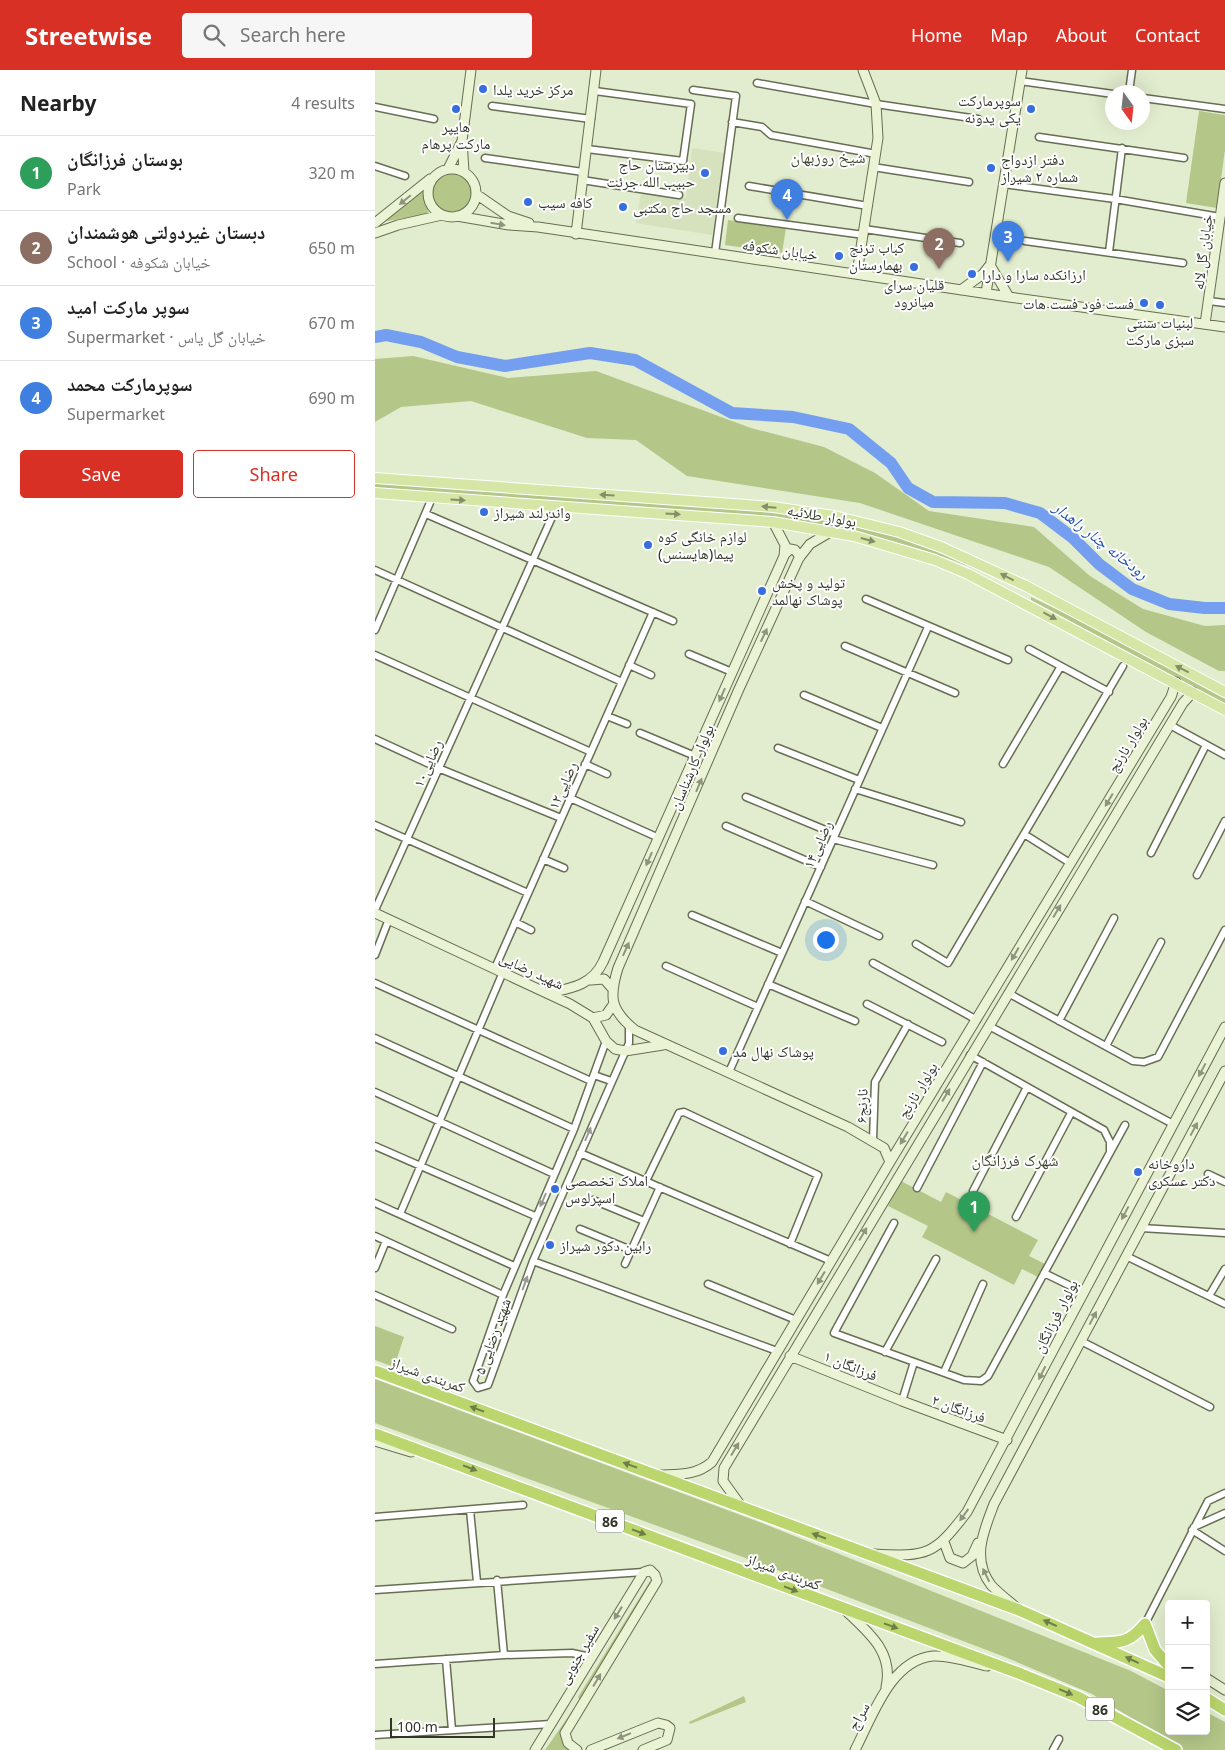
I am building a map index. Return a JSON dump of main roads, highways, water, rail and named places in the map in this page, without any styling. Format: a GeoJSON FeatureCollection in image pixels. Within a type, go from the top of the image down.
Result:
{"type":"FeatureCollection","features":[{"type":"Feature","properties":{"kind":"highway","name":"کمربندی شیراز"},"geometry":{"type":"LineString","coordinates":[[375,1371],[657,1474],[1019,1610],[1165,1675]]}},
{"type":"Feature","properties":{"kind":"highway","name":"کمربندی شیراز"},"geometry":{"type":"LineString","coordinates":[[375,1434],[1021,1674],[1078,1698],[1176,1750]]}},
{"type":"Feature","properties":{"kind":"highway"},"geometry":{"type":"LineString","coordinates":[[1094,1643],[1123,1642],[1133,1638],[1145,1624],[1155,1650],[1165,1661]]}},
{"type":"Feature","properties":{"kind":"highway"},"geometry":{"type":"LineString","coordinates":[[1210,1701],[1225,1710]]}},
{"type":"Feature","properties":{"kind":"main road"},"geometry":{"type":"LineString","coordinates":[[375,233],[408,222],[442,215],[457,216],[471,208],[477,194],[474,182],[464,171],[462,141],[471,70]]}},
{"type":"Feature","properties":{"kind":"main road"},"geometry":{"type":"LineString","coordinates":[[576,234],[595,91],[596,70]]}},
{"type":"Feature","properties":{"kind":"main road"},"geometry":{"type":"LineString","coordinates":[[857,273],[878,138],[877,104],[863,70]]}},
{"type":"Feature","properties":{"kind":"main road"},"geometry":{"type":"LineString","coordinates":[[986,293],[1021,70]]}},
{"type":"Feature","properties":{"kind":"main road"},"geometry":{"type":"LineString","coordinates":[[375,223],[435,176],[448,169],[462,141]]}},
{"type":"Feature","properties":{"kind":"main road"},"geometry":{"type":"LineString","coordinates":[[448,169],[464,171]]}},
{"type":"Feature","properties":{"kind":"main road"},"geometry":{"type":"LineString","coordinates":[[435,176],[429,186],[428,196],[433,208],[442,215]]}},
{"type":"Feature","properties":{"kind":"main road","name":"خیابان گل لاله"},"geometry":{"type":"LineString","coordinates":[[1205,324],[1225,183]]}},
{"type":"Feature","properties":{"kind":"main road","name":"خیابان شکوفه"},"geometry":{"type":"LineString","coordinates":[[477,194],[508,216],[539,227]]}},
{"type":"Feature","properties":{"kind":"main road","name":"خیابان شکوفه"},"geometry":{"type":"LineString","coordinates":[[457,216],[509,226],[539,227],[576,234],[1225,327]]}},
{"type":"Feature","properties":{"kind":"main road"},"geometry":{"type":"LineString","coordinates":[[961,290],[983,274],[990,265]]}},
{"type":"Feature","properties":{"kind":"main road"},"geometry":{"type":"LineString","coordinates":[[990,265],[1009,297]]}},
{"type":"Feature","properties":{"kind":"main road","name":"بولوار طلائیه"},"geometry":{"type":"LineString","coordinates":[[375,478],[773,507],[834,516],[899,532],[941,546],[1026,586],[1225,692]]}},
{"type":"Feature","properties":{"kind":"main road","name":"بولوار طلائیه"},"geometry":{"type":"LineString","coordinates":[[375,493],[773,522],[832,531],[935,560],[1018,599],[1176,682],[1225,710]]}},
{"type":"Feature","properties":{"kind":"main road"},"geometry":{"type":"LineString","coordinates":[[773,522],[785,545],[784,555]]}},
{"type":"Feature","properties":{"kind":"main road","name":"بولوار کارشناسان"},"geometry":{"type":"LineString","coordinates":[[613,1005],[612,988],[618,968],[739,689],[800,557],[810,544],[832,531]]}},
{"type":"Feature","properties":{"kind":"main road"},"geometry":{"type":"LineString","coordinates":[[784,555],[790,549],[795,550],[800,557]]}},
{"type":"Feature","properties":{"kind":"main road","name":"بولوار کارشناسان"},"geometry":{"type":"LineString","coordinates":[[591,980],[603,962],[784,555]]}},
{"type":"Feature","properties":{"kind":"main road"},"geometry":{"type":"LineString","coordinates":[[1018,599],[1026,586]]}},
{"type":"Feature","properties":{"kind":"main road","name":"بولوار نارنج"},"geometry":{"type":"LineString","coordinates":[[712,1462],[795,1320],[1171,697],[1176,682]]}},
{"type":"Feature","properties":{"kind":"main road","name":"بولوار نارنج"},"geometry":{"type":"LineString","coordinates":[[724,1468],[1183,703],[1193,692]]}},
{"type":"Feature","properties":{"kind":"main road"},"geometry":{"type":"LineString","coordinates":[[1171,697],[1179,696],[1183,703]]}},
{"type":"Feature","properties":{"kind":"main road","name":"شهید رضایی"},"geometry":{"type":"LineString","coordinates":[[375,911],[570,1004],[593,1018],[606,1041],[615,1049],[625,1051],[666,1045]]}},
{"type":"Feature","properties":{"kind":"main road"},"geometry":{"type":"LineString","coordinates":[[1028,933],[1040,940]]}},
{"type":"Feature","properties":{"kind":"main road"},"geometry":{"type":"LineString","coordinates":[[603,962],[608,971],[618,968]]}},
{"type":"Feature","properties":{"kind":"main road"},"geometry":{"type":"LineString","coordinates":[[549,993],[575,987],[591,980],[604,979],[612,988]]}},
{"type":"Feature","properties":{"kind":"main road"},"geometry":{"type":"LineString","coordinates":[[570,1004],[570,996],[575,987]]}},
{"type":"Feature","properties":{"kind":"main road"},"geometry":{"type":"LineString","coordinates":[[593,1018],[605,1015],[613,1005],[629,1025],[666,1045]]}},
{"type":"Feature","properties":{"kind":"main road","name":"بولوار فرزانگان"},"geometry":{"type":"LineString","coordinates":[[865,1553],[913,1555],[928,1551],[944,1542],[967,1512],[1007,1440],[1083,1292],[1173,1124],[1222,1042],[1225,1027]]}},
{"type":"Feature","properties":{"kind":"main road","name":"نارنج۶"},"geometry":{"type":"LineString","coordinates":[[666,1045],[729,1072],[873,1140],[884,1148],[890,1162]]}},
{"type":"Feature","properties":{"kind":"main road"},"geometry":{"type":"LineString","coordinates":[[944,1542],[950,1558],[963,1562],[973,1556],[994,1504],[1225,1071]]}},
{"type":"Feature","properties":{"kind":"main road","name":"فرزانگان ۱"},"geometry":{"type":"LineString","coordinates":[[790,1356],[902,1401]]}},
{"type":"Feature","properties":{"kind":"main road","name":"فرزانگان ۲"},"geometry":{"type":"LineString","coordinates":[[902,1401],[1007,1440]]}},
{"type":"Feature","properties":{"kind":"main road"},"geometry":{"type":"LineString","coordinates":[[375,1441],[443,1458]]}},
{"type":"Feature","properties":{"kind":"main road"},"geometry":{"type":"LineString","coordinates":[[657,1474],[693,1473],[703,1470],[712,1462],[712,1466],[717,1471],[724,1468],[723,1481],[741,1506]]}},
{"type":"Feature","properties":{"kind":"main road"},"geometry":{"type":"LineString","coordinates":[[982,1534],[979,1556],[983,1569],[991,1584],[1019,1610]]}},
{"type":"Feature","properties":{"kind":"main road","name":"سفیر جنوبی"},"geometry":{"type":"LineString","coordinates":[[535,1750],[644,1572],[650,1570],[655,1575],[657,1581],[565,1734],[568,1743],[577,1750]]}},
{"type":"Feature","properties":{"kind":"main road"},"geometry":{"type":"LineString","coordinates":[[845,1610],[872,1636],[882,1649],[889,1674],[885,1694]]}},
{"type":"Feature","properties":{"kind":"main road"},"geometry":{"type":"LineString","coordinates":[[885,1694],[893,1681],[907,1667],[933,1656],[1021,1674]]}},
{"type":"Feature","properties":{"kind":"main road"},"geometry":{"type":"LineString","coordinates":[[1210,1681],[1225,1690]]}},
{"type":"Feature","properties":{"kind":"main road","name":"سراج"},"geometry":{"type":"LineString","coordinates":[[855,1750],[885,1694]]}},
{"type":"Feature","properties":{"kind":"main road"},"geometry":{"type":"LineString","coordinates":[[567,1700],[580,1709]]}},
{"type":"Feature","properties":{"kind":"main road"},"geometry":{"type":"LineString","coordinates":[[591,1750],[657,1723],[666,1724],[669,1728],[669,1737],[663,1742],[643,1750]]}},
{"type":"Feature","properties":{"kind":"waterway","name":"رودخانه چنار راهدار"},"geometry":{"type":"LineString","coordinates":[[375,337],[386,335],[421,342],[457,357],[505,366],[590,353],[635,360],[732,413],[793,417],[849,429],[891,463],[908,488],[933,502],[1005,503],[1040,513],[1073,538],[1099,564],[1132,589],[1169,604],[1225,608]]}},
{"type":"Feature","properties":{"kind":"place","name":"مرکز خرید یلدا"},"geometry":{"type":"Point","coordinates":[483,89]}},
{"type":"Feature","properties":{"kind":"place","name":"هایپر مارکت پرهام"},"geometry":{"type":"Point","coordinates":[456,109]}},
{"type":"Feature","properties":{"kind":"place","name":"سوپرمارکت یکی یدونه"},"geometry":{"type":"Point","coordinates":[1031,109]}},
{"type":"Feature","properties":{"kind":"place","name":"دفتر ازدواج شماره ۲ شیراز"},"geometry":{"type":"Point","coordinates":[991,168]}},
{"type":"Feature","properties":{"kind":"place","name":"دبیرستان حاج حبیب الله جرئت"},"geometry":{"type":"Point","coordinates":[705,173]}},
{"type":"Feature","properties":{"kind":"place","name":"کافه سیب"},"geometry":{"type":"Point","coordinates":[528,202]}},
{"type":"Feature","properties":{"kind":"place","name":"مسجد حاج مکتبی"},"geometry":{"type":"Point","coordinates":[623,207]}},
{"type":"Feature","properties":{"kind":"place","name":"سوپرمارکت محمد"},"geometry":{"type":"Point","coordinates":[787,220]}},
{"type":"Feature","properties":{"kind":"place","name":"کباب ترنج بهمارستان"},"geometry":{"type":"Point","coordinates":[839,256]}},
{"type":"Feature","properties":{"kind":"place","name":"سوپر مارکت امید"},"geometry":{"type":"Point","coordinates":[1008,262]}},
{"type":"Feature","properties":{"kind":"place","name":"قلیان سرای میانرود"},"geometry":{"type":"Point","coordinates":[914,267]}},
{"type":"Feature","properties":{"kind":"place","name":"دبستان غیردولتی هوشمندان"},"geometry":{"type":"Point","coordinates":[939,269]}},
{"type":"Feature","properties":{"kind":"place","name":"ارزانکده سارا و دارا"},"geometry":{"type":"Point","coordinates":[972,274]}},
{"type":"Feature","properties":{"kind":"place","name":"فست فود فست هات"},"geometry":{"type":"Point","coordinates":[1144,303]}},
{"type":"Feature","properties":{"kind":"place","name":"لبنیات سنتی سبزی مارکت"},"geometry":{"type":"Point","coordinates":[1160,305]}},
{"type":"Feature","properties":{"kind":"place","name":"واندرلند شیراز"},"geometry":{"type":"Point","coordinates":[484,512]}},
{"type":"Feature","properties":{"kind":"place","name":"لوازم خانگی کوه پیما(هایسنس)"},"geometry":{"type":"Point","coordinates":[648,545]}},
{"type":"Feature","properties":{"kind":"place","name":"تولید و پخش پوشاک نهالمد"},"geometry":{"type":"Point","coordinates":[762,591]}},
{"type":"Feature","properties":{"kind":"place","name":"پوشاک نهال مد"},"geometry":{"type":"Point","coordinates":[723,1051]}},
{"type":"Feature","properties":{"kind":"place","name":"داروخانه دکتر عسکری"},"geometry":{"type":"Point","coordinates":[1138,1172]}},
{"type":"Feature","properties":{"kind":"place","name":"املاک تخصصی اسپرلوس"},"geometry":{"type":"Point","coordinates":[555,1189]}},
{"type":"Feature","properties":{"kind":"place","name":"بوستان فرزانگان"},"geometry":{"type":"Point","coordinates":[974,1232]}},
{"type":"Feature","properties":{"kind":"place","name":"رابین دکور شیراز"},"geometry":{"type":"Point","coordinates":[550,1245]}},
{"type":"Feature","properties":{"kind":"district","name":"شیخ روزبهان"},"geometry":{"type":"Point","coordinates":[828,157]}},
{"type":"Feature","properties":{"kind":"district","name":"شهرک فرزانگان"},"geometry":{"type":"Point","coordinates":[1015,1160]}}]}
